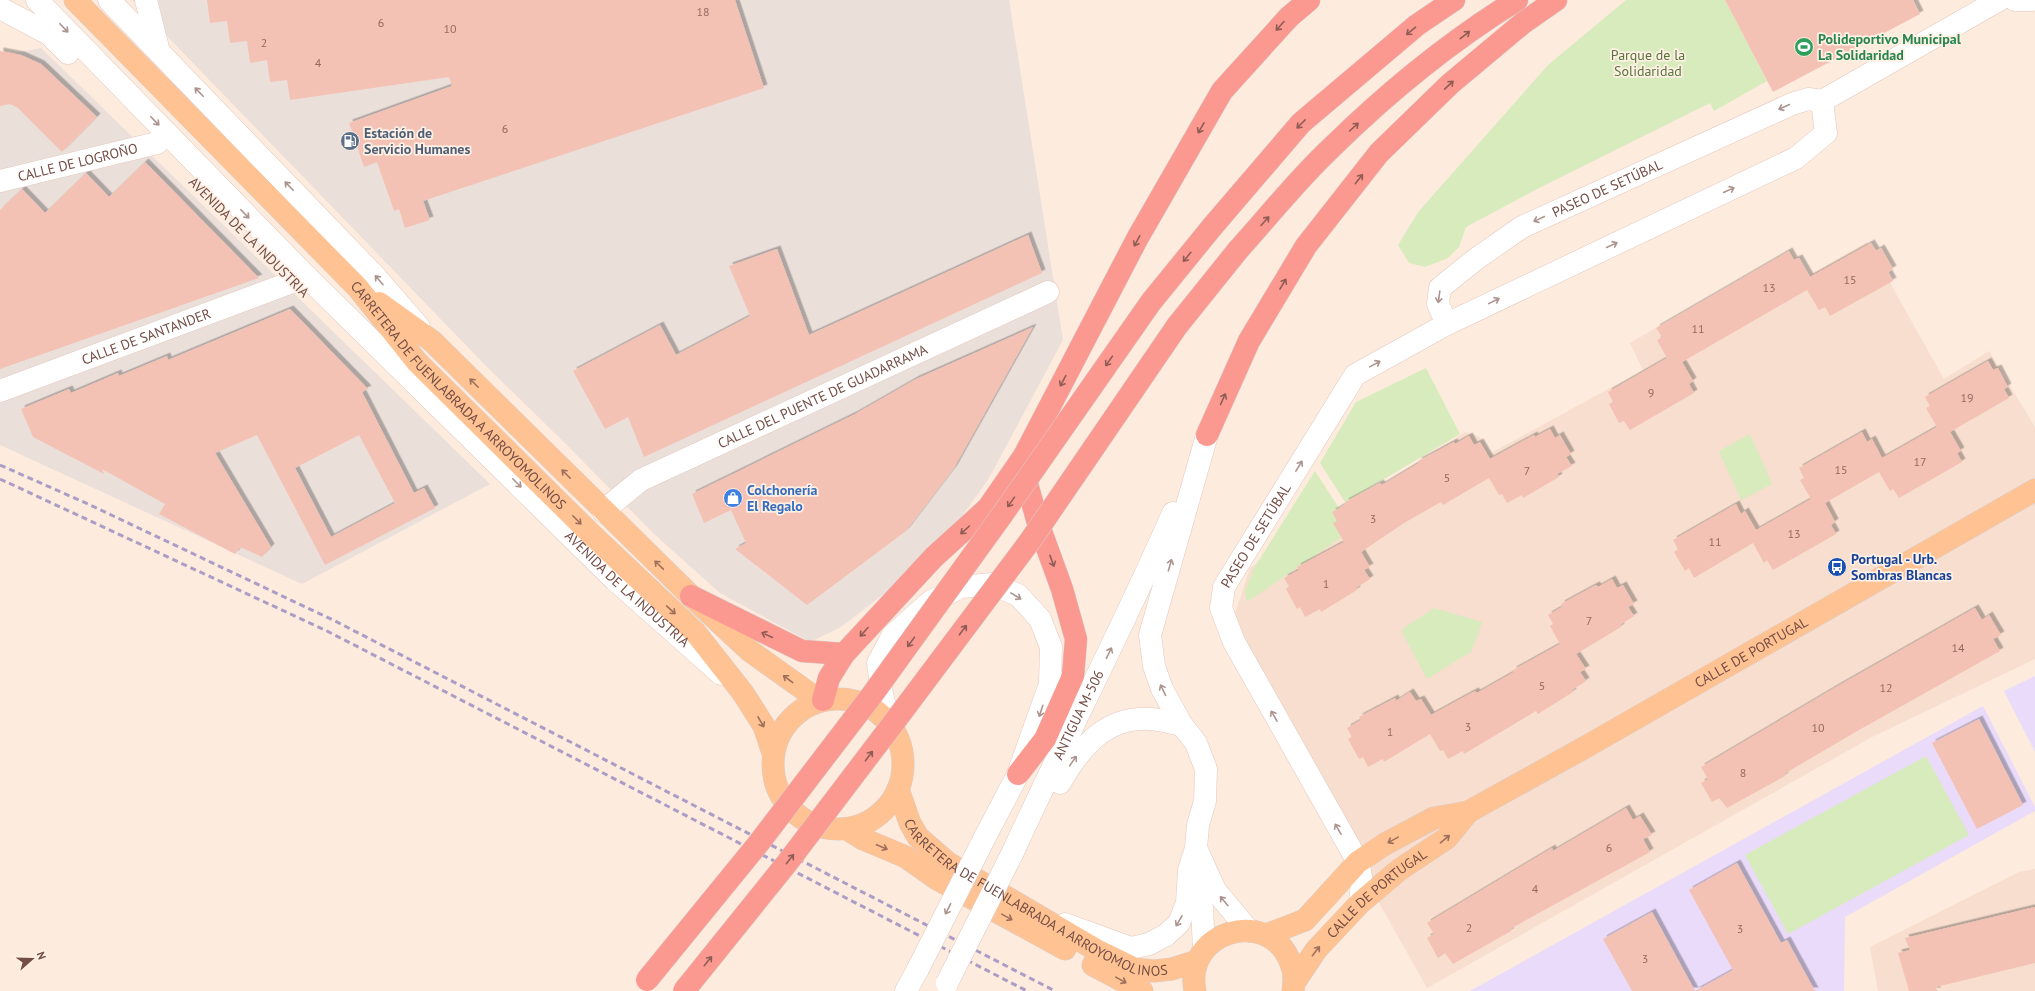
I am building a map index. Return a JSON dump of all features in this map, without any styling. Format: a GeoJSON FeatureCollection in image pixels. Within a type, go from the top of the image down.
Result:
{"type":"FeatureCollection","features":[{"type":"Feature","properties":{"kind":"highway"},"geometry":{"type":"LineString","coordinates":[[822,701],[829,678],[844,654],[934,557],[988,508],[1024,456],[1137,239],[1222,91],[1289,17],[1309,0]]}},
{"type":"Feature","properties":{"kind":"highway"},"geometry":{"type":"LineString","coordinates":[[642,986],[758,844],[872,695],[1002,515],[1150,302],[1301,123],[1417,25],[1454,0]]}},
{"type":"Feature","properties":{"kind":"highway"},"geometry":{"type":"LineString","coordinates":[[684,991],[791,857],[896,721],[1030,541],[1177,326],[1238,250],[1329,149],[1404,82],[1480,22],[1516,0]]}},
{"type":"Feature","properties":{"kind":"highway"},"geometry":{"type":"LineString","coordinates":[[1207,435],[1249,341],[1302,253],[1379,153],[1450,84],[1523,22],[1556,0]]}},
{"type":"Feature","properties":{"kind":"highway"},"geometry":{"type":"LineString","coordinates":[[1018,774],[1044,739],[1073,676],[1076,639],[1062,588],[1027,484],[1024,456]]}},
{"type":"Feature","properties":{"kind":"highway"},"geometry":{"type":"LineString","coordinates":[[690,596],[802,652],[844,654]]}},
{"type":"Feature","properties":{"kind":"main road"},"geometry":{"type":"LineString","coordinates":[[75,0],[358,288]]}},
{"type":"Feature","properties":{"kind":"main road","name":"CARRETERA DE FUENLABRADA A ARROYOMOLINOS"},"geometry":{"type":"LineString","coordinates":[[358,288],[432,341],[690,596],[750,651],[822,701]]}},
{"type":"Feature","properties":{"kind":"main road","name":"CARRETERA DE FUENLABRADA A ARROYOMOLINOS"},"geometry":{"type":"LineString","coordinates":[[358,288],[417,362],[590,533],[695,632],[743,693],[764,726],[773,753]]}},
{"type":"Feature","properties":{"kind":"main road","name":"CALLE DE PORTUGAL"},"geometry":{"type":"LineString","coordinates":[[1201,955],[1213,940],[1224,934],[1237,931],[1258,933],[1305,920],[1358,862],[1385,844],[1434,818],[1468,812],[1582,750],[2035,490]]}},
{"type":"Feature","properties":{"kind":"main road"},"geometry":{"type":"LineString","coordinates":[[850,700],[871,708],[889,723],[900,743],[903,767],[898,789],[885,810],[869,822],[847,829],[828,829],[806,822],[788,808],[781,797],[773,776],[773,753],[777,739],[790,720],[808,706],[822,701],[850,700]]}},
{"type":"Feature","properties":{"kind":"main road","name":"CARRETERA DE FUENLABRADA A ARROYOMOLINOS"},"geometry":{"type":"LineString","coordinates":[[898,789],[910,823],[918,836],[948,863],[1098,951],[1134,969],[1154,971],[1172,969],[1201,955]]}},
{"type":"Feature","properties":{"kind":"main road","name":"CALLE DE PORTUGAL"},"geometry":{"type":"LineString","coordinates":[[1294,987],[1316,950],[1360,903],[1399,870],[1447,838],[1468,812]]}},
{"type":"Feature","properties":{"kind":"main road"},"geometry":{"type":"LineString","coordinates":[[847,829],[863,839],[906,857],[937,879],[1142,991]]}},
{"type":"Feature","properties":{"kind":"main road"},"geometry":{"type":"LineString","coordinates":[[1258,933],[1278,944],[1287,955],[1293,969],[1294,987]]}},
{"type":"Feature","properties":{"kind":"main road"},"geometry":{"type":"LineString","coordinates":[[1195,991],[1194,975],[1201,955]]}},
{"type":"Feature","properties":{"kind":"street","name":"AVENIDA DE LA INDUSTRIA"},"geometry":{"type":"LineString","coordinates":[[5,0],[0,8],[49,34],[292,282],[477,462],[498,464]]}},
{"type":"Feature","properties":{"kind":"street","name":"AVENIDA DE LA INDUSTRIA"},"geometry":{"type":"LineString","coordinates":[[37,0],[305,275],[615,580],[743,693]]}},
{"type":"Feature","properties":{"kind":"street"},"geometry":{"type":"LineString","coordinates":[[109,0],[158,48],[373,274],[432,341]]}},
{"type":"Feature","properties":{"kind":"street"},"geometry":{"type":"LineString","coordinates":[[146,0],[158,48]]}},
{"type":"Feature","properties":{"kind":"street"},"geometry":{"type":"LineString","coordinates":[[1822,101],[2000,0]]}},
{"type":"Feature","properties":{"kind":"street"},"geometry":{"type":"LineString","coordinates":[[2015,0],[2032,0]]}},
{"type":"Feature","properties":{"kind":"street","name":"PASEO DE SETÚBAL"},"geometry":{"type":"LineString","coordinates":[[1360,903],[1362,882],[1358,862],[1262,696],[1234,642],[1221,608],[1224,587],[1355,375],[1447,324],[1796,158],[1826,132],[1822,101],[1808,99],[1792,104],[1522,227],[1476,259],[1440,288],[1438,304],[1447,324]]}},
{"type":"Feature","properties":{"kind":"street","name":"CALLE DE LOGROÑO"},"geometry":{"type":"LineString","coordinates":[[0,181],[156,144]]}},
{"type":"Feature","properties":{"kind":"street","name":"CALLE DE SANTANDER"},"geometry":{"type":"LineString","coordinates":[[0,391],[292,282]]}},
{"type":"Feature","properties":{"kind":"street","name":"CALLE DEL PUENTE DE GUADARRAMA"},"geometry":{"type":"LineString","coordinates":[[603,511],[641,480],[1048,292]]}},
{"type":"Feature","properties":{"kind":"street"},"geometry":{"type":"LineString","coordinates":[[1029,911],[1131,948],[1149,944],[1166,935],[1179,923],[1186,903],[1189,870],[1196,848],[1198,825],[1205,801],[1206,769],[1196,743],[1182,725],[1162,689],[1154,666],[1150,635],[1207,435]]}},
{"type":"Feature","properties":{"kind":"street","name":"ANTIGUA M-506"},"geometry":{"type":"LineString","coordinates":[[945,987],[1013,852],[1145,578],[1207,435]]}},
{"type":"Feature","properties":{"kind":"street"},"geometry":{"type":"LineString","coordinates":[[889,723],[882,694],[878,664],[893,635],[930,602],[961,587],[992,584],[1018,595],[1040,619],[1051,647],[1050,684],[1018,774],[906,991]]}},
{"type":"Feature","properties":{"kind":"street"},"geometry":{"type":"LineString","coordinates":[[1013,852],[1052,797],[1074,759],[1103,730],[1125,720],[1151,719],[1182,725]]}},
{"type":"Feature","properties":{"kind":"street"},"geometry":{"type":"LineString","coordinates":[[1196,848],[1215,890],[1258,933]]}},
{"type":"Feature","properties":{"kind":"street"},"geometry":{"type":"LineString","coordinates":[[1189,870],[1202,908],[1201,955]]}},
{"type":"Feature","properties":{"kind":"shaded area"},"geometry":{"type":"Polygon","coordinates":[[[132,0],[1009,0],[1063,340],[988,480],[933,556],[841,627],[810,642],[720,593],[654,534],[567,445],[488,368],[132,0]]]}},
{"type":"Feature","properties":{"kind":"shaded area"},"geometry":{"type":"Polygon","coordinates":[[[41,48],[490,484],[302,584],[0,445],[0,56],[41,48]]]}},
{"type":"Feature","properties":{"kind":"shaded area"},"geometry":{"type":"Polygon","coordinates":[[[1867,242],[1944,379],[1989,351],[2035,427],[2035,659],[1872,737],[1427,988],[1228,635],[1250,568],[1465,432],[1480,437],[1491,453],[1643,370],[1630,343],[1790,250],[1806,277],[1867,242]]]}},
{"type":"Feature","properties":{"kind":"shaded area"},"geometry":{"type":"Polygon","coordinates":[[[2035,676],[2035,752],[2004,691],[2035,676]]]}},
{"type":"Feature","properties":{"kind":"shaded area"},"geometry":{"type":"Polygon","coordinates":[[[1983,706],[2035,807],[2035,811],[1845,917],[1844,991],[1470,991],[1983,706]]]}},
{"type":"Feature","properties":{"kind":"shaded area"},"geometry":{"type":"Polygon","coordinates":[[[2035,869],[2035,991],[1878,991],[1870,947],[2019,872],[2035,869]]]}},
{"type":"Feature","properties":{"kind":"green space","name":"Parque de la Solidaridad"},"geometry":{"type":"Polygon","coordinates":[[[1626,0],[1725,0],[1767,81],[1714,111],[1710,103],[1539,188],[1466,227],[1459,247],[1448,258],[1425,267],[1409,263],[1398,245],[1419,211],[1548,65],[1626,0]]]}},
{"type":"Feature","properties":{"kind":"green space"},"geometry":{"type":"Polygon","coordinates":[[[1426,368],[1460,434],[1345,502],[1320,463],[1356,402],[1426,368]]]}},
{"type":"Feature","properties":{"kind":"green space"},"geometry":{"type":"Polygon","coordinates":[[[1750,434],[1772,484],[1741,500],[1719,451],[1750,434]]]}},
{"type":"Feature","properties":{"kind":"green space"},"geometry":{"type":"Polygon","coordinates":[[[1315,471],[1339,508],[1337,521],[1342,537],[1247,602],[1245,591],[1254,568],[1315,471]]]}},
{"type":"Feature","properties":{"kind":"green space"},"geometry":{"type":"Polygon","coordinates":[[[1434,608],[1482,622],[1472,651],[1427,679],[1401,630],[1434,608]]]}},
{"type":"Feature","properties":{"kind":"green space"},"geometry":{"type":"Polygon","coordinates":[[[1926,756],[1969,835],[1788,934],[1745,855],[1926,756]]]}},
{"type":"Feature","properties":{"kind":"building"},"geometry":{"type":"Polygon","coordinates":[[[207,0],[735,0],[764,88],[423,201],[430,220],[405,228],[399,209],[394,211],[377,162],[364,167],[349,123],[452,86],[449,77],[290,100],[287,80],[270,82],[267,60],[250,63],[247,41],[230,43],[227,21],[210,23],[207,0]]]}},
{"type":"Feature","properties":{"kind":"building","name":"Polideportivo Municipal La Solidaridad"},"geometry":{"type":"Polygon","coordinates":[[[1725,0],[1913,0],[1920,14],[1773,92],[1725,0]]]}},
{"type":"Feature","properties":{"kind":"building"},"geometry":{"type":"Polygon","coordinates":[[[0,51],[21,55],[41,64],[97,117],[62,152],[18,108],[10,104],[0,106],[0,51]]]}},
{"type":"Feature","properties":{"kind":"building"},"geometry":{"type":"Polygon","coordinates":[[[145,162],[259,278],[0,369],[0,210],[22,189],[45,213],[86,173],[109,197],[145,162]]]}},
{"type":"Feature","properties":{"kind":"building"},"geometry":{"type":"Polygon","coordinates":[[[1028,235],[1042,273],[644,457],[628,417],[605,429],[573,371],[660,325],[676,355],[750,316],[729,266],[777,249],[809,335],[1028,235]]]}},
{"type":"Feature","properties":{"kind":"building"},"geometry":{"type":"Polygon","coordinates":[[[1871,243],[1876,251],[1881,248],[1893,269],[1888,272],[1893,281],[1830,316],[1825,307],[1819,310],[1807,290],[1682,362],[1693,381],[1689,384],[1694,393],[1630,430],[1624,421],[1619,423],[1609,404],[1613,402],[1608,392],[1667,358],[1657,340],[1662,337],[1656,328],[1789,251],[1794,260],[1799,258],[1810,277],[1871,243]]]}},
{"type":"Feature","properties":{"kind":"building"},"geometry":{"type":"Polygon","coordinates":[[[290,309],[368,389],[362,392],[414,493],[424,488],[435,508],[325,565],[257,435],[215,453],[271,547],[262,557],[240,547],[235,554],[159,514],[165,504],[102,469],[104,474],[33,437],[21,409],[69,389],[71,393],[118,373],[119,376],[167,356],[168,360],[290,309]],[[359,435],[295,468],[331,537],[395,503],[359,435]]]}},
{"type":"Feature","properties":{"kind":"building"},"geometry":{"type":"Polygon","coordinates":[[[1033,327],[954,468],[906,531],[807,605],[735,549],[746,543],[731,510],[704,523],[692,494],[855,414],[916,379],[1033,327]]]}},
{"type":"Feature","properties":{"kind":"building"},"geometry":{"type":"Polygon","coordinates":[[[1988,361],[1993,370],[1998,368],[2008,387],[2004,389],[2009,398],[1950,432],[1961,451],[1957,453],[1962,462],[1899,498],[1893,489],[1890,491],[1879,472],[1825,503],[1835,522],[1831,525],[1836,534],[1773,570],[1767,560],[1764,563],[1753,543],[1694,578],[1689,568],[1685,571],[1674,552],[1678,549],[1673,540],[1736,504],[1741,514],[1745,511],[1756,530],[1811,499],[1800,480],[1804,478],[1799,468],[1862,432],[1867,442],[1872,439],[1882,458],[1937,427],[1926,408],[1930,406],[1925,397],[1988,361]]]}},
{"type":"Feature","properties":{"kind":"building"},"geometry":{"type":"Polygon","coordinates":[[[1550,429],[1555,438],[1560,435],[1571,454],[1566,457],[1572,466],[1557,474],[1559,477],[1523,498],[1522,495],[1507,503],[1502,494],[1499,495],[1489,478],[1443,505],[1441,502],[1404,523],[1361,552],[1370,567],[1364,570],[1370,579],[1356,588],[1357,590],[1321,612],[1320,609],[1305,617],[1300,607],[1297,609],[1286,589],[1289,586],[1284,578],[1299,570],[1297,567],[1344,542],[1333,523],[1337,521],[1332,512],[1346,504],[1345,502],[1380,483],[1382,485],[1419,463],[1418,461],[1454,442],[1455,444],[1469,436],[1474,445],[1480,442],[1490,459],[1534,435],[1535,437],[1550,429]]]}},
{"type":"Feature","properties":{"kind":"building"},"geometry":{"type":"Polygon","coordinates":[[[1612,579],[1617,588],[1623,585],[1634,604],[1628,607],[1634,616],[1620,625],[1621,627],[1576,654],[1586,669],[1580,672],[1586,681],[1572,690],[1573,692],[1538,714],[1536,711],[1464,754],[1463,751],[1448,759],[1443,750],[1440,751],[1430,734],[1384,762],[1383,759],[1368,767],[1363,757],[1359,759],[1348,739],[1352,737],[1347,728],[1361,720],[1359,717],[1395,698],[1396,701],[1410,692],[1416,701],[1421,699],[1431,715],[1475,691],[1477,693],[1514,672],[1513,670],[1560,644],[1550,626],[1553,624],[1548,615],[1562,607],[1561,604],[1596,585],[1598,587],[1612,579]]]}},
{"type":"Feature","properties":{"kind":"building"},"geometry":{"type":"Polygon","coordinates":[[[1975,608],[1982,620],[1989,615],[2001,635],[1993,639],[2000,651],[1859,730],[1784,774],[1785,776],[1727,808],[1719,798],[1712,802],[1701,783],[1708,779],[1701,767],[1836,687],[1975,608]]]}},
{"type":"Feature","properties":{"kind":"building"},"geometry":{"type":"Polygon","coordinates":[[[1979,719],[2023,805],[1977,829],[1932,743],[1979,719]]]}},
{"type":"Feature","properties":{"kind":"building"},"geometry":{"type":"Polygon","coordinates":[[[1626,808],[1633,820],[1640,816],[1652,835],[1643,839],[1650,852],[1510,929],[1511,931],[1453,964],[1445,953],[1438,958],[1427,938],[1434,934],[1427,923],[1552,848],[1553,851],[1626,808]]]}},
{"type":"Feature","properties":{"kind":"building"},"geometry":{"type":"Polygon","coordinates":[[[1737,863],[1781,943],[1787,940],[1815,991],[1695,991],[1733,970],[1689,890],[1737,863]]]}},
{"type":"Feature","properties":{"kind":"building"},"geometry":{"type":"Polygon","coordinates":[[[2035,907],[2035,963],[1936,987],[1937,991],[1909,991],[1898,953],[1910,950],[1905,938],[2035,907]]]}},
{"type":"Feature","properties":{"kind":"building"},"geometry":{"type":"Polygon","coordinates":[[[1652,912],[1695,991],[1632,991],[1603,939],[1652,912]]]}},
{"type":"Feature","properties":{"kind":"railway"},"geometry":{"type":"LineString","coordinates":[[0,465],[88,504],[335,621],[1055,991]]}},
{"type":"Feature","properties":{"kind":"railway"},"geometry":{"type":"LineString","coordinates":[[0,479],[327,631],[1027,991]]}},
{"type":"Feature","properties":{"kind":"place","name":"Polideportivo Municipal La Solidaridad"},"geometry":{"type":"Point","coordinates":[1804,47]}},
{"type":"Feature","properties":{"kind":"place","name":"Estación de Servicio Humanes"},"geometry":{"type":"Point","coordinates":[350,141]}},
{"type":"Feature","properties":{"kind":"place","name":"Colchonería El Regalo"},"geometry":{"type":"Point","coordinates":[733,498]}},
{"type":"Feature","properties":{"kind":"place","name":"Portugal - Urb. Sombras Blancas"},"geometry":{"type":"Point","coordinates":[1837,567]}}]}
